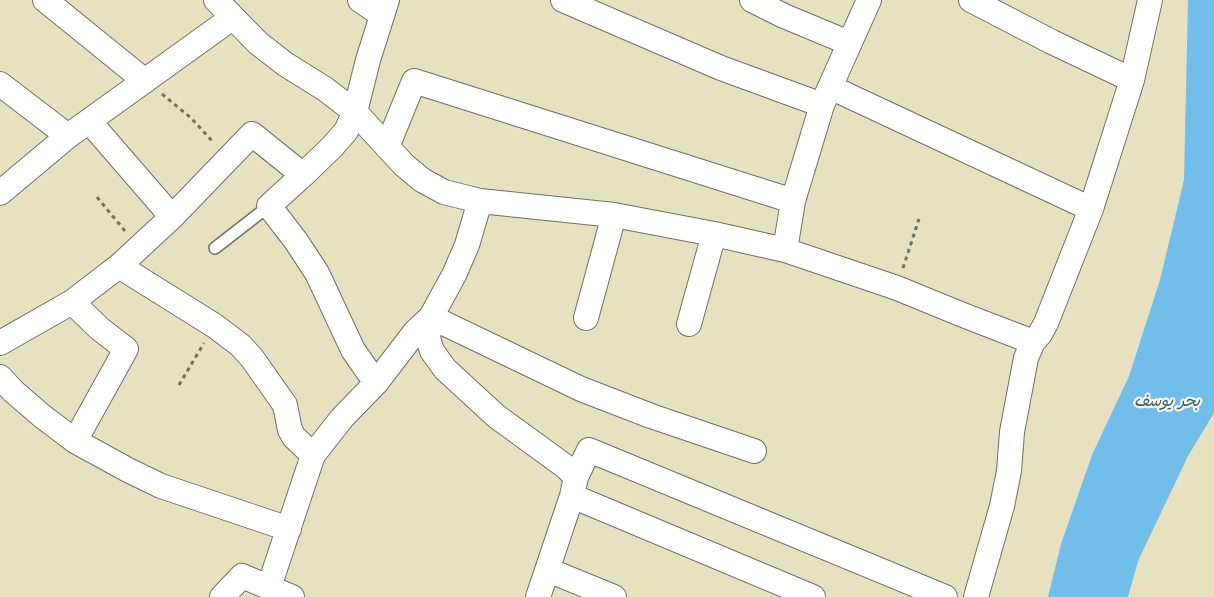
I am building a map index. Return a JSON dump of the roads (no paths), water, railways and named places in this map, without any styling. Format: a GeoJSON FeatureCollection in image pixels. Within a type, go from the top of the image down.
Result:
{"type":"FeatureCollection","features":[{"type":"Feature","properties":{"kind":"street"},"geometry":{"type":"LineString","coordinates":[[46,0],[145,81]]}},
{"type":"Feature","properties":{"kind":"street"},"geometry":{"type":"LineString","coordinates":[[216,0],[258,43],[355,112],[422,180],[444,192],[480,201],[614,215],[785,250],[897,288],[963,316],[1033,342]]}},
{"type":"Feature","properties":{"kind":"street"},"geometry":{"type":"LineString","coordinates":[[360,0],[385,8],[368,60],[355,112],[346,130],[332,147],[269,206],[296,241],[317,273],[353,350],[376,383]]}},
{"type":"Feature","properties":{"kind":"street"},"geometry":{"type":"LineString","coordinates":[[563,0],[721,68],[826,96],[1091,209]]}},
{"type":"Feature","properties":{"kind":"street"},"geometry":{"type":"LineString","coordinates":[[752,0],[784,16],[849,43]]}},
{"type":"Feature","properties":{"kind":"street"},"geometry":{"type":"LineString","coordinates":[[785,250],[793,201],[826,96],[869,0]]}},
{"type":"Feature","properties":{"kind":"street"},"geometry":{"type":"LineString","coordinates":[[971,0],[1052,42],[1132,80]]}},
{"type":"Feature","properties":{"kind":"street"},"geometry":{"type":"LineString","coordinates":[[976,597],[1002,506],[1009,471],[1012,432],[1023,368],[1033,342],[1046,323],[1091,209],[1132,80],[1150,0]]}},
{"type":"Feature","properties":{"kind":"street"},"geometry":{"type":"LineString","coordinates":[[0,193],[68,136],[232,18]]}},
{"type":"Feature","properties":{"kind":"street"},"geometry":{"type":"LineString","coordinates":[[387,146],[414,81],[793,201]]}},
{"type":"Feature","properties":{"kind":"street"},"geometry":{"type":"LineString","coordinates":[[0,84],[68,136]]}},
{"type":"Feature","properties":{"kind":"street"},"geometry":{"type":"LineString","coordinates":[[89,121],[172,217]]}},
{"type":"Feature","properties":{"kind":"street"},"geometry":{"type":"LineString","coordinates":[[0,343],[72,302],[119,266],[172,217],[252,134],[303,176]]}},
{"type":"Feature","properties":{"kind":"street"},"geometry":{"type":"LineString","coordinates":[[269,587],[313,455],[342,418],[376,383],[415,332],[431,317],[454,275],[467,245],[480,201]]}},
{"type":"Feature","properties":{"kind":"street"},"geometry":{"type":"LineString","coordinates":[[586,318],[614,215]]}},
{"type":"Feature","properties":{"kind":"street"},"geometry":{"type":"LineString","coordinates":[[689,324],[714,234]]}},
{"type":"Feature","properties":{"kind":"street"},"geometry":{"type":"LineString","coordinates":[[119,266],[215,326],[240,345],[252,358],[285,405],[290,430],[294,438],[313,455]]}},
{"type":"Feature","properties":{"kind":"street"},"geometry":{"type":"LineString","coordinates":[[72,302],[100,329],[126,349],[75,441]]}},
{"type":"Feature","properties":{"kind":"street"},"geometry":{"type":"LineString","coordinates":[[431,317],[581,389],[650,416],[754,451]]}},
{"type":"Feature","properties":{"kind":"street"},"geometry":{"type":"LineString","coordinates":[[431,317],[428,338],[432,351],[445,369],[496,416],[566,467],[574,486],[813,597]]}},
{"type":"Feature","properties":{"kind":"street"},"geometry":{"type":"LineString","coordinates":[[0,377],[42,416],[75,441],[102,457],[162,486],[289,529]]}},
{"type":"Feature","properties":{"kind":"street"},"geometry":{"type":"LineString","coordinates":[[541,596],[574,486],[589,450],[945,597]]}},
{"type":"Feature","properties":{"kind":"street"},"geometry":{"type":"LineString","coordinates":[[548,570],[614,597]]}},
{"type":"Feature","properties":{"kind":"street"},"geometry":{"type":"LineString","coordinates":[[222,597],[242,576],[292,597]]}},
{"type":"Feature","properties":{"kind":"lane"},"geometry":{"type":"LineString","coordinates":[[215,248],[269,206]]}},
{"type":"Feature","properties":{"kind":"water","name":"بحر يوسف"},"geometry":{"type":"Polygon","coordinates":[[[1188,0],[1214,0],[1214,413],[1188,456],[1138,561],[1128,597],[1048,597],[1061,544],[1092,455],[1129,376],[1160,280],[1184,180],[1188,0]]]}}]}
